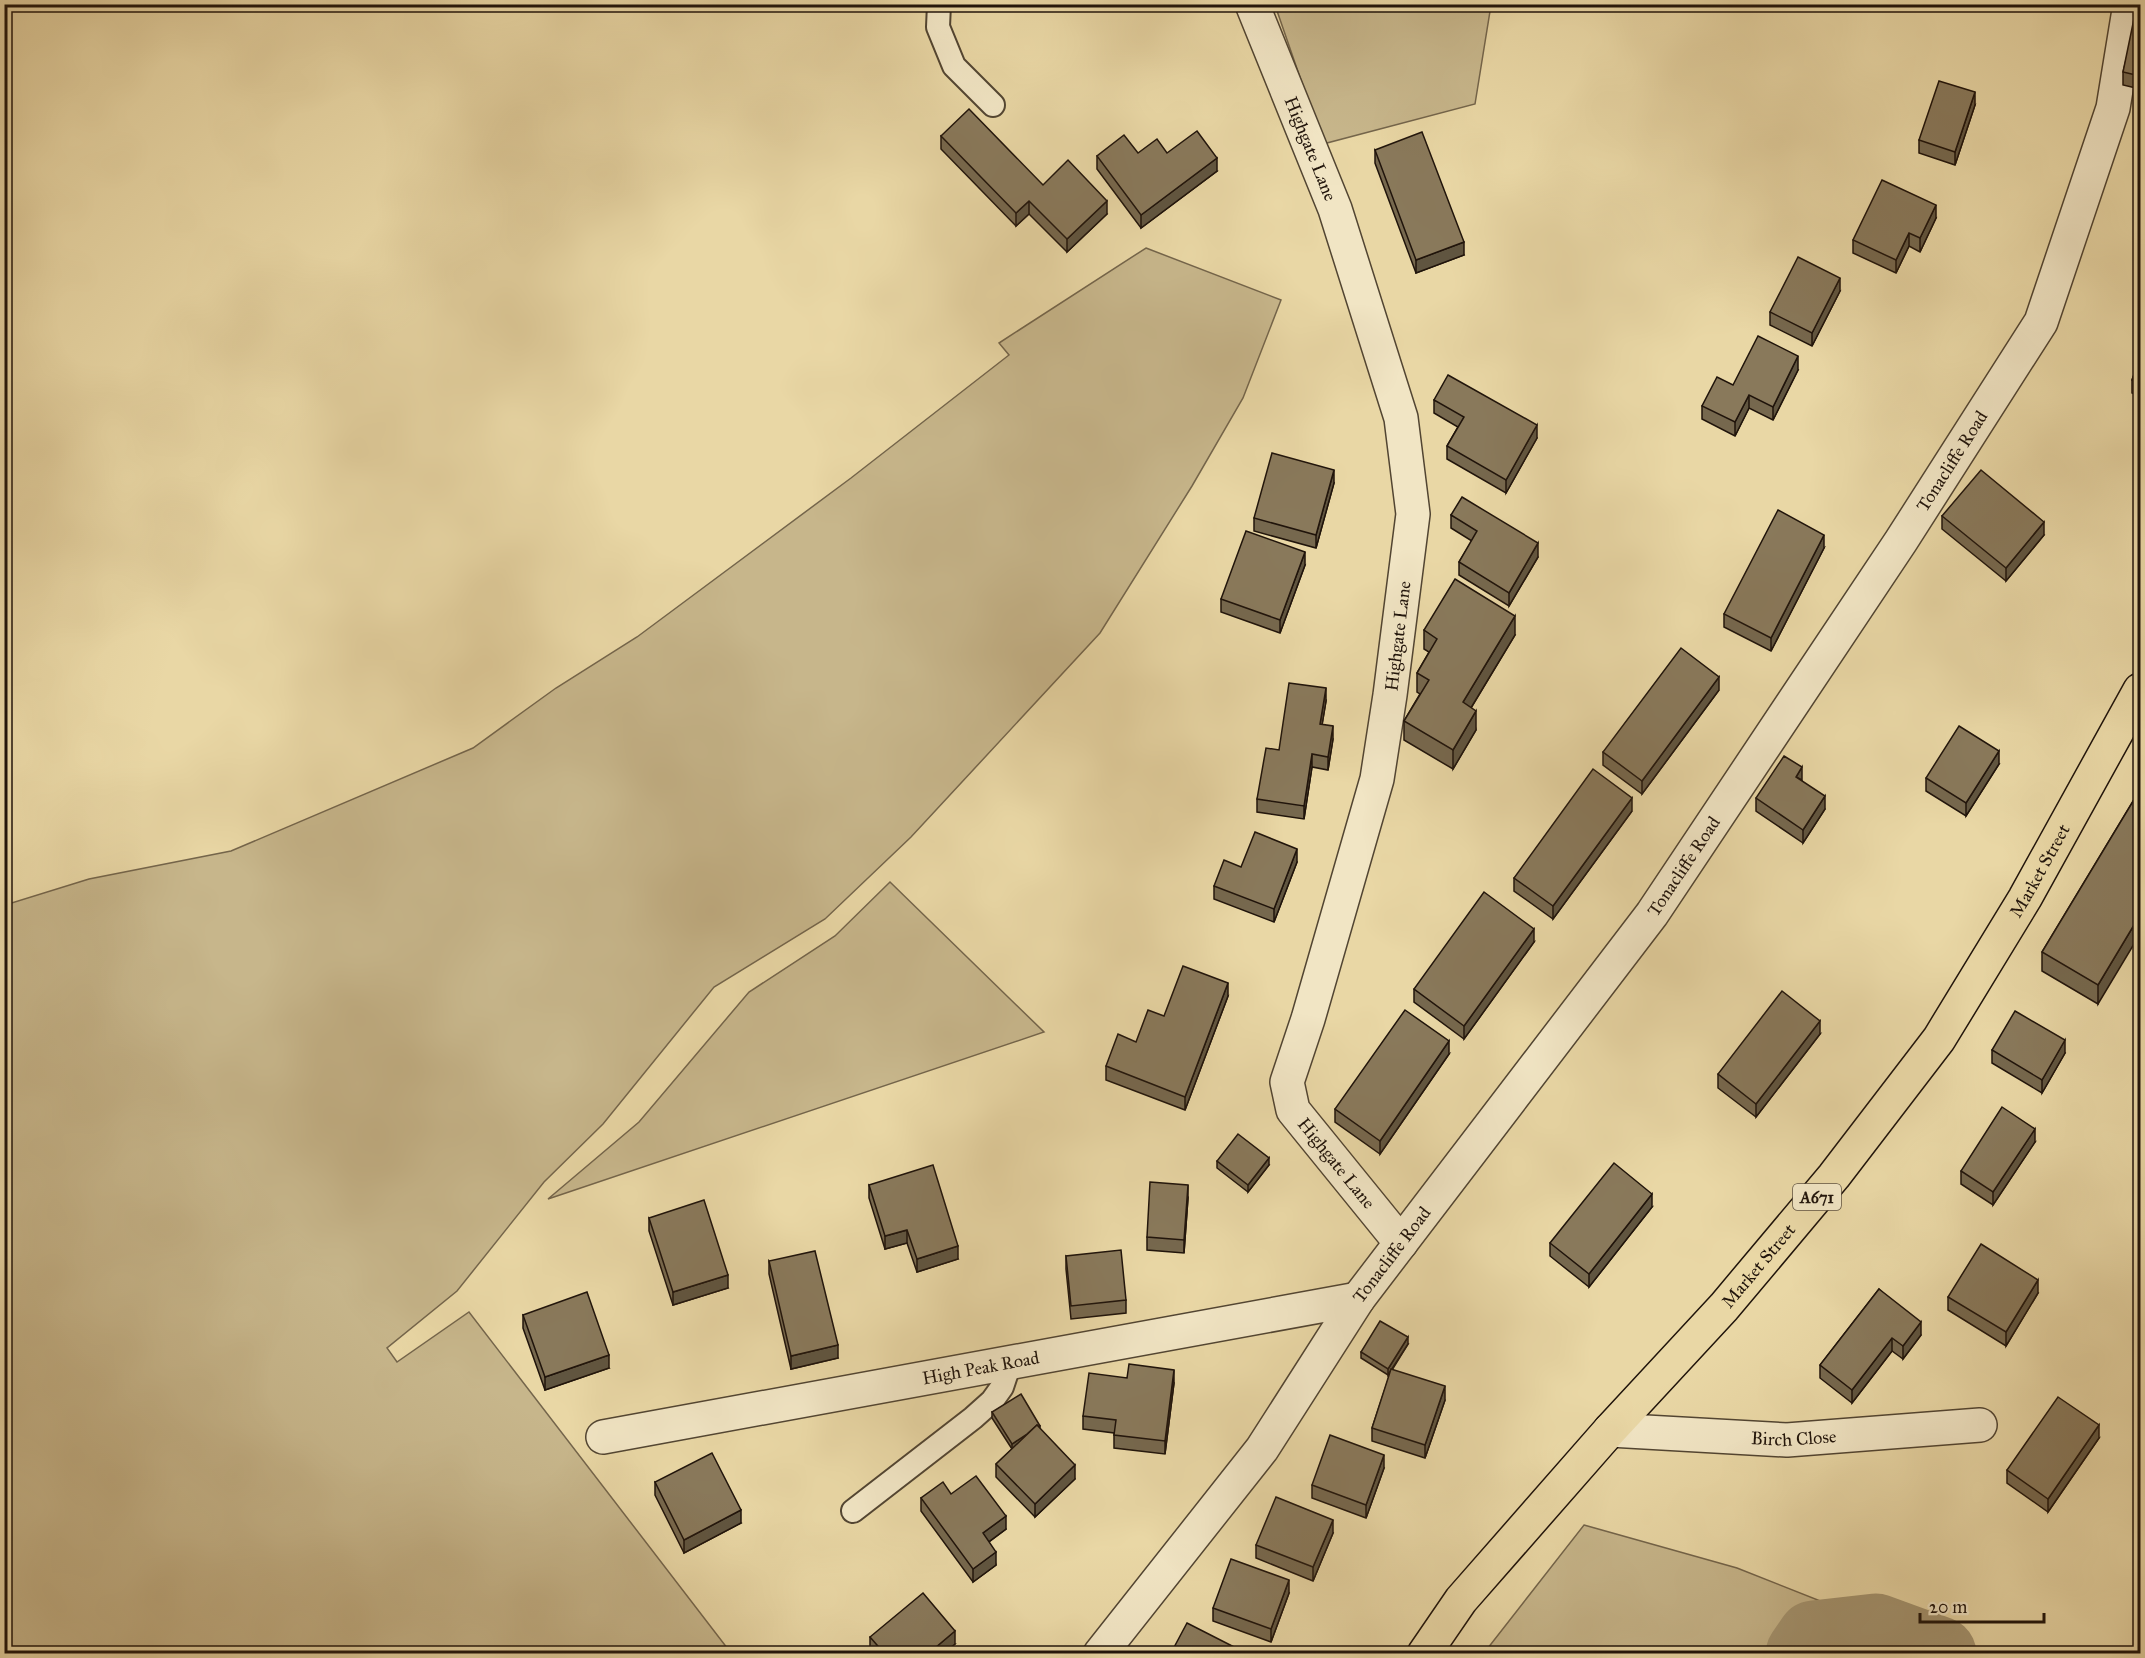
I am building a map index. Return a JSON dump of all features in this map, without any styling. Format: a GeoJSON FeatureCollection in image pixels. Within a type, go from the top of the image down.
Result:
{"type":"FeatureCollection","features":[{"type":"Feature","properties":{"kind":"main road","name":"Market Street"},"geometry":{"type":"LineString","coordinates":[[1424,1653],[1461,1600],[1610,1430],[1724,1307],[1834,1176],[1939,1039],[2025,898],[2140,690]]}},
{"type":"Feature","properties":{"kind":"street","name":"Highgate Lane"},"geometry":{"type":"LineString","coordinates":[[1252,4],[1335,209],[1401,418],[1413,514],[1377,779],[1308,1019],[1287,1082],[1293,1110],[1401,1243]]}},
{"type":"Feature","properties":{"kind":"street","name":"Tonacliffe Road"},"geometry":{"type":"LineString","coordinates":[[1100,1653],[1262,1449],[1358,1299],[1652,914],[1901,541],[2041,322],[2114,108],[2130,4]]}},
{"type":"Feature","properties":{"kind":"street","name":"High Peak Road"},"geometry":{"type":"LineString","coordinates":[[603,1437],[1358,1299]]}},
{"type":"Feature","properties":{"kind":"street","name":"Birch Close"},"geometry":{"type":"LineString","coordinates":[[1610,1430],[1787,1440],[1980,1425]]}},
{"type":"Feature","properties":{"kind":"lane"},"geometry":{"type":"LineString","coordinates":[[939,4],[938,27],[954,66],[993,105]]}},
{"type":"Feature","properties":{"kind":"lane"},"geometry":{"type":"LineString","coordinates":[[853,1511],[993,1401],[1006,1376],[1006,1363]]}},
{"type":"Feature","properties":{"kind":"shaded area"},"geometry":{"type":"Polygon","coordinates":[[[1275,5],[1491,5],[1475,104],[1323,144],[1275,5]]]}},
{"type":"Feature","properties":{"kind":"shaded area"},"geometry":{"type":"Polygon","coordinates":[[[1146,248],[1281,300],[1243,398],[1192,486],[1100,633],[911,837],[825,919],[714,987],[603,1124],[544,1182],[457,1291],[387,1348],[397,1362],[469,1312],[731,1653],[5,1653],[5,905],[89,879],[231,851],[473,748],[556,688],[637,637],[851,478],[1009,355],[999,343],[1146,248]]]}},
{"type":"Feature","properties":{"kind":"shaded area"},"geometry":{"type":"Polygon","coordinates":[[[890,882],[1044,1032],[548,1199],[639,1122],[749,992],[835,936],[890,882]]]}},
{"type":"Feature","properties":{"kind":"shaded area"},"geometry":{"type":"Polygon","coordinates":[[[1584,1525],[1737,1568],[1833,1606],[1780,1653],[1484,1653],[1584,1525]]]}},
{"type":"Feature","properties":{"kind":"building"},"geometry":{"type":"Polygon","coordinates":[[[2137,4],[2140,4],[2140,76],[2123,72],[2137,4]]]}},
{"type":"Feature","properties":{"kind":"building"},"geometry":{"type":"Polygon","coordinates":[[[1939,81],[1975,92],[1955,152],[1919,140],[1939,81]]]}},
{"type":"Feature","properties":{"kind":"building"},"geometry":{"type":"Polygon","coordinates":[[[969,109],[1043,185],[1068,160],[1107,201],[1067,239],[1029,201],[1016,213],[941,136],[969,109]]]}},
{"type":"Feature","properties":{"kind":"building"},"geometry":{"type":"Polygon","coordinates":[[[1197,131],[1217,158],[1141,215],[1097,156],[1124,135],[1138,153],[1157,139],[1167,153],[1197,131]]]}},
{"type":"Feature","properties":{"kind":"building"},"geometry":{"type":"Polygon","coordinates":[[[1422,132],[1464,242],[1416,260],[1375,150],[1422,132]]]}},
{"type":"Feature","properties":{"kind":"building"},"geometry":{"type":"Polygon","coordinates":[[[1882,180],[1936,205],[1920,238],[1909,233],[1896,260],[1853,240],[1882,180]]]}},
{"type":"Feature","properties":{"kind":"building"},"geometry":{"type":"Polygon","coordinates":[[[1798,257],[1840,278],[1812,333],[1770,312],[1798,257]]]}},
{"type":"Feature","properties":{"kind":"building"},"geometry":{"type":"Polygon","coordinates":[[[1758,336],[1798,356],[1773,407],[1749,395],[1735,422],[1702,406],[1717,377],[1733,385],[1758,336]]]}},
{"type":"Feature","properties":{"kind":"building"},"geometry":{"type":"Polygon","coordinates":[[[2140,358],[2140,383],[2132,380],[2140,358]]]}},
{"type":"Feature","properties":{"kind":"building"},"geometry":{"type":"Polygon","coordinates":[[[1448,375],[1537,425],[1506,480],[1447,446],[1464,417],[1434,400],[1448,375]]]}},
{"type":"Feature","properties":{"kind":"building"},"geometry":{"type":"Polygon","coordinates":[[[1272,453],[1334,470],[1316,535],[1254,518],[1272,453]]]}},
{"type":"Feature","properties":{"kind":"building"},"geometry":{"type":"Polygon","coordinates":[[[1981,470],[2044,522],[2006,568],[1942,516],[1981,470]]]}},
{"type":"Feature","properties":{"kind":"building"},"geometry":{"type":"Polygon","coordinates":[[[1462,497],[1538,543],[1509,593],[1459,562],[1477,531],[1451,515],[1462,497]]]}},
{"type":"Feature","properties":{"kind":"building"},"geometry":{"type":"Polygon","coordinates":[[[1778,510],[1824,535],[1771,638],[1724,614],[1778,510]]]}},
{"type":"Feature","properties":{"kind":"building"},"geometry":{"type":"Polygon","coordinates":[[[1246,531],[1305,552],[1280,620],[1221,599],[1246,531]]]}},
{"type":"Feature","properties":{"kind":"building"},"geometry":{"type":"Polygon","coordinates":[[[1455,579],[1515,616],[1463,702],[1476,711],[1453,750],[1404,721],[1429,680],[1417,673],[1437,639],[1424,630],[1455,579]]]}},
{"type":"Feature","properties":{"kind":"building"},"geometry":{"type":"Polygon","coordinates":[[[1681,648],[1719,677],[1642,781],[1603,752],[1681,648]]]}},
{"type":"Feature","properties":{"kind":"building"},"geometry":{"type":"Polygon","coordinates":[[[1289,683],[1326,688],[1320,724],[1333,726],[1328,757],[1312,754],[1304,806],[1257,799],[1266,748],[1279,750],[1289,683]]]}},
{"type":"Feature","properties":{"kind":"building"},"geometry":{"type":"Polygon","coordinates":[[[1959,726],[1999,751],[1966,803],[1926,778],[1959,726]]]}},
{"type":"Feature","properties":{"kind":"building"},"geometry":{"type":"Polygon","coordinates":[[[1784,756],[1802,767],[1796,777],[1825,796],[1803,830],[1756,798],[1784,756]]]}},
{"type":"Feature","properties":{"kind":"building"},"geometry":{"type":"Polygon","coordinates":[[[1593,769],[1632,798],[1553,906],[1514,878],[1593,769]]]}},
{"type":"Feature","properties":{"kind":"building"},"geometry":{"type":"Polygon","coordinates":[[[2138,793],[2140,795],[2140,915],[2098,985],[2042,952],[2138,793]]]}},
{"type":"Feature","properties":{"kind":"building"},"geometry":{"type":"Polygon","coordinates":[[[1255,832],[1297,849],[1274,909],[1214,886],[1224,860],[1241,867],[1255,832]]]}},
{"type":"Feature","properties":{"kind":"building"},"geometry":{"type":"Polygon","coordinates":[[[1484,892],[1534,929],[1464,1026],[1414,989],[1484,892]]]}},
{"type":"Feature","properties":{"kind":"building"},"geometry":{"type":"Polygon","coordinates":[[[1183,966],[1228,983],[1185,1097],[1106,1066],[1118,1034],[1136,1042],[1148,1010],[1164,1016],[1183,966]]]}},
{"type":"Feature","properties":{"kind":"building"},"geometry":{"type":"Polygon","coordinates":[[[1782,991],[1820,1021],[1756,1104],[1718,1074],[1782,991]]]}},
{"type":"Feature","properties":{"kind":"building"},"geometry":{"type":"Polygon","coordinates":[[[1405,1010],[1449,1041],[1380,1141],[1335,1109],[1405,1010]]]}},
{"type":"Feature","properties":{"kind":"building"},"geometry":{"type":"Polygon","coordinates":[[[2015,1011],[2065,1040],[2042,1080],[1992,1050],[2015,1011]]]}},
{"type":"Feature","properties":{"kind":"building"},"geometry":{"type":"Polygon","coordinates":[[[2002,1107],[2035,1129],[1993,1192],[1961,1171],[2002,1107]]]}},
{"type":"Feature","properties":{"kind":"building"},"geometry":{"type":"Polygon","coordinates":[[[1238,1134],[1269,1158],[1248,1185],[1217,1161],[1238,1134]]]}},
{"type":"Feature","properties":{"kind":"building"},"geometry":{"type":"Polygon","coordinates":[[[1614,1163],[1652,1194],[1589,1274],[1550,1243],[1614,1163]]]}},
{"type":"Feature","properties":{"kind":"building"},"geometry":{"type":"Polygon","coordinates":[[[933,1165],[958,1246],[917,1259],[907,1230],[885,1236],[869,1185],[933,1165]]]}},
{"type":"Feature","properties":{"kind":"building"},"geometry":{"type":"Polygon","coordinates":[[[1150,1182],[1188,1185],[1184,1240],[1147,1237],[1150,1182]]]}},
{"type":"Feature","properties":{"kind":"building"},"geometry":{"type":"Polygon","coordinates":[[[704,1200],[728,1275],[673,1292],[649,1218],[704,1200]]]}},
{"type":"Feature","properties":{"kind":"building"},"geometry":{"type":"Polygon","coordinates":[[[1981,1244],[2038,1280],[2006,1332],[1948,1297],[1981,1244]]]}},
{"type":"Feature","properties":{"kind":"building"},"geometry":{"type":"Polygon","coordinates":[[[1121,1250],[1126,1300],[1071,1306],[1066,1256],[1121,1250]]]}},
{"type":"Feature","properties":{"kind":"building"},"geometry":{"type":"Polygon","coordinates":[[[815,1251],[838,1345],[791,1356],[769,1261],[815,1251]]]}},
{"type":"Feature","properties":{"kind":"building"},"geometry":{"type":"Polygon","coordinates":[[[1879,1289],[1921,1322],[1903,1346],[1892,1338],[1852,1390],[1820,1365],[1879,1289]]]}},
{"type":"Feature","properties":{"kind":"building"},"geometry":{"type":"Polygon","coordinates":[[[587,1292],[609,1355],[545,1377],[523,1315],[587,1292]]]}},
{"type":"Feature","properties":{"kind":"building"},"geometry":{"type":"Polygon","coordinates":[[[1380,1321],[1408,1337],[1388,1369],[1361,1352],[1380,1321]]]}},
{"type":"Feature","properties":{"kind":"building"},"geometry":{"type":"Polygon","coordinates":[[[1129,1364],[1174,1370],[1165,1441],[1114,1435],[1116,1420],[1083,1416],[1089,1373],[1127,1378],[1129,1364]]]}},
{"type":"Feature","properties":{"kind":"building"},"geometry":{"type":"Polygon","coordinates":[[[1391,1369],[1445,1386],[1425,1445],[1372,1428],[1391,1369]]]}},
{"type":"Feature","properties":{"kind":"building"},"geometry":{"type":"Polygon","coordinates":[[[1021,1394],[1040,1426],[1037,1425],[1012,1444],[992,1412],[1021,1394]]]}},
{"type":"Feature","properties":{"kind":"building"},"geometry":{"type":"Polygon","coordinates":[[[2058,1397],[2099,1425],[2048,1499],[2007,1470],[2058,1397]]]}},
{"type":"Feature","properties":{"kind":"building"},"geometry":{"type":"Polygon","coordinates":[[[1037,1425],[1075,1465],[1035,1504],[996,1464],[1037,1425]]]}},
{"type":"Feature","properties":{"kind":"building"},"geometry":{"type":"Polygon","coordinates":[[[1330,1435],[1384,1455],[1366,1505],[1312,1485],[1330,1435]]]}},
{"type":"Feature","properties":{"kind":"building"},"geometry":{"type":"Polygon","coordinates":[[[712,1453],[741,1510],[684,1540],[655,1482],[712,1453]]]}},
{"type":"Feature","properties":{"kind":"building"},"geometry":{"type":"Polygon","coordinates":[[[976,1476],[1006,1516],[983,1533],[996,1552],[973,1569],[921,1498],[943,1482],[951,1494],[976,1476]]]}},
{"type":"Feature","properties":{"kind":"building"},"geometry":{"type":"Polygon","coordinates":[[[1276,1497],[1333,1520],[1313,1567],[1256,1545],[1276,1497]]]}},
{"type":"Feature","properties":{"kind":"building"},"geometry":{"type":"Polygon","coordinates":[[[1231,1559],[1289,1580],[1271,1629],[1213,1608],[1231,1559]]]}},
{"type":"Feature","properties":{"kind":"building"},"geometry":{"type":"Polygon","coordinates":[[[923,1593],[955,1631],[929,1653],[884,1653],[870,1637],[923,1593]]]}},
{"type":"Feature","properties":{"kind":"building"},"geometry":{"type":"Polygon","coordinates":[[[1187,1623],[1242,1651],[1240,1653],[1171,1653],[1187,1623]]]}},
{"type":"Feature","properties":{"kind":"waterway"},"geometry":{"type":"LineString","coordinates":[[1803,1654],[1814,1638],[1876,1631],[1939,1654]]}}]}
